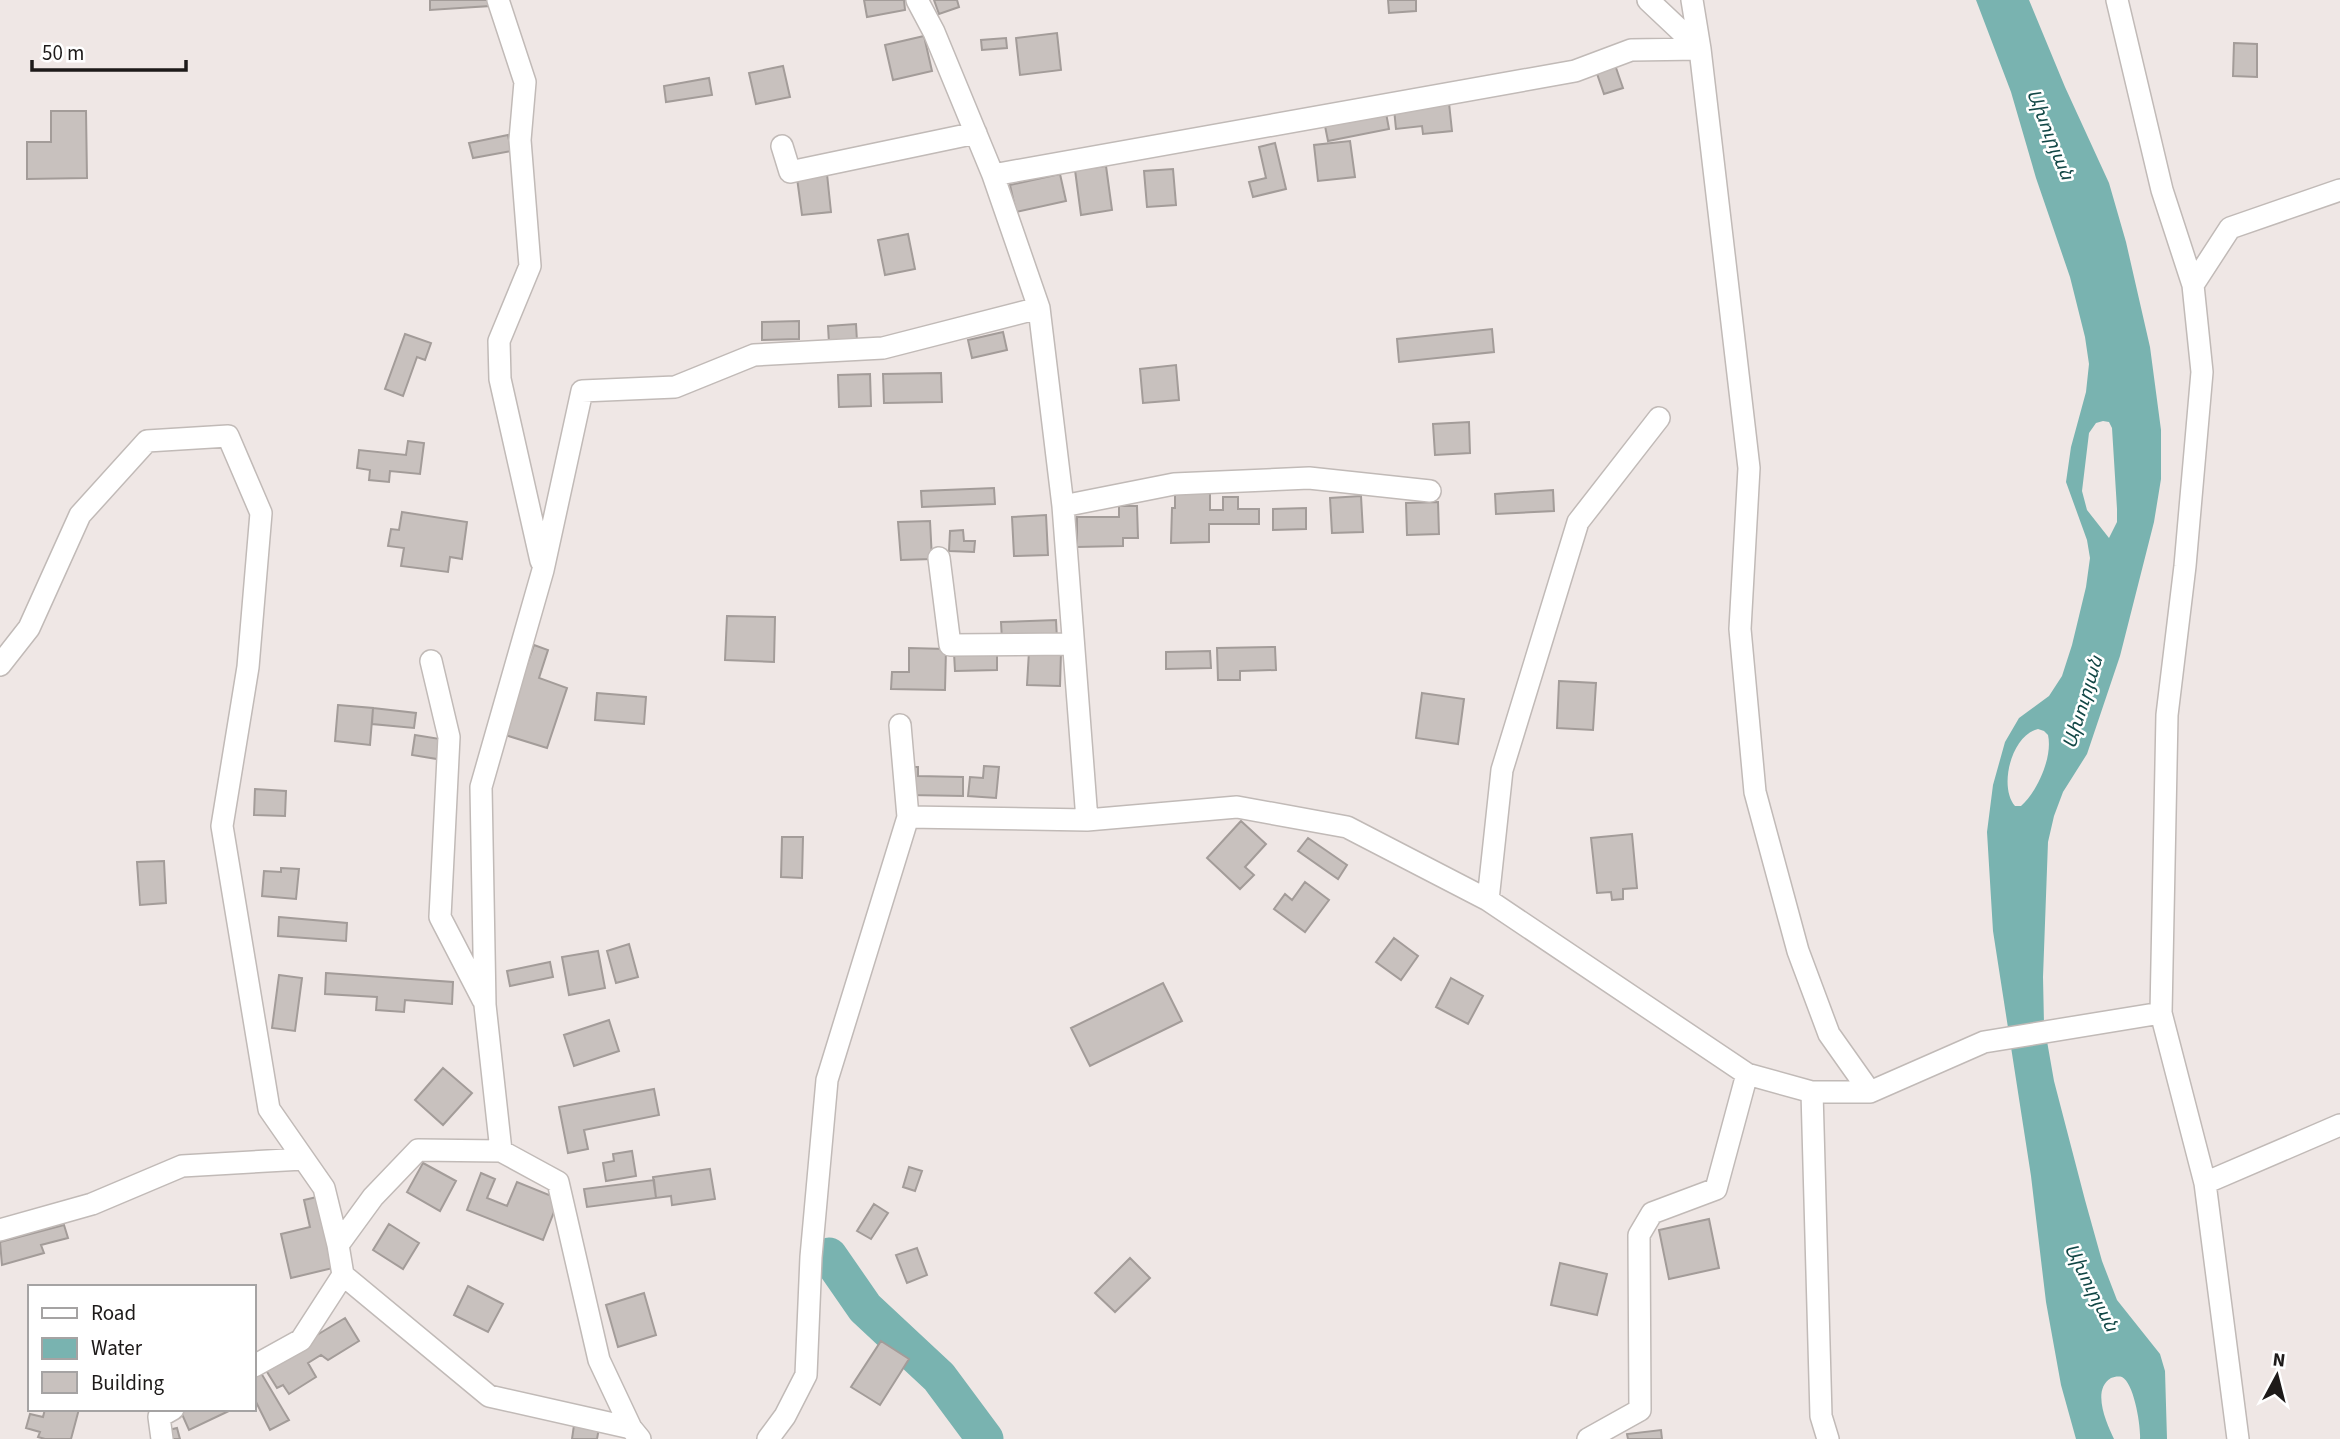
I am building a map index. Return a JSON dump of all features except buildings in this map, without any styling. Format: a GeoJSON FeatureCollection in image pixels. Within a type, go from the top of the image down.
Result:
{"type":"FeatureCollection","features":[{"type":"Feature","properties":{"kind":"street"},"geometry":{"type":"LineString","coordinates":[[498,0],[526,82],[520,140],[530,266],[499,341],[500,379],[543,570]]}},
{"type":"Feature","properties":{"kind":"street"},"geometry":{"type":"LineString","coordinates":[[917,0],[934,32],[993,175],[1039,308],[1063,506],[1087,820]]}},
{"type":"Feature","properties":{"kind":"street"},"geometry":{"type":"LineString","coordinates":[[1648,0],[1700,49]]}},
{"type":"Feature","properties":{"kind":"street"},"geometry":{"type":"LineString","coordinates":[[1692,0],[1749,468],[1741,629],[1755,792],[1798,951],[1829,1034],[1870,1092]]}},
{"type":"Feature","properties":{"kind":"street"},"geometry":{"type":"LineString","coordinates":[[2117,0],[2162,190],[2193,285],[2202,372],[2185,566],[2167,715],[2161,1013],[2205,1183],[2238,1439]]}},
{"type":"Feature","properties":{"kind":"street"},"geometry":{"type":"LineString","coordinates":[[993,175],[1575,71],[1631,50],[1700,49]]}},
{"type":"Feature","properties":{"kind":"street"},"geometry":{"type":"LineString","coordinates":[[782,146],[790,172],[976,133]]}},
{"type":"Feature","properties":{"kind":"street"},"geometry":{"type":"LineString","coordinates":[[2193,285],[2230,228],[2340,190]]}},
{"type":"Feature","properties":{"kind":"street"},"geometry":{"type":"LineString","coordinates":[[501,1151],[485,1005],[481,787],[543,570],[582,391],[675,387],[754,355],[883,348],[1039,308]]}},
{"type":"Feature","properties":{"kind":"street"},"geometry":{"type":"LineString","coordinates":[[1488,900],[1502,770],[1578,522],[1659,418]]}},
{"type":"Feature","properties":{"kind":"street"},"geometry":{"type":"LineString","coordinates":[[0,665],[29,628],[80,514],[147,441],[228,436],[261,513],[248,667],[222,826],[269,1109],[324,1188],[343,1275],[489,1396],[636,1434]]}},
{"type":"Feature","properties":{"kind":"street"},"geometry":{"type":"LineString","coordinates":[[1063,506],[1174,484],[1309,478],[1430,491]]}},
{"type":"Feature","properties":{"kind":"street"},"geometry":{"type":"LineString","coordinates":[[939,558],[950,645],[1073,644]]}},
{"type":"Feature","properties":{"kind":"street"},"geometry":{"type":"LineString","coordinates":[[430,661],[449,737],[440,917],[485,1005]]}},
{"type":"Feature","properties":{"kind":"street"},"geometry":{"type":"LineString","coordinates":[[768,1439],[785,1416],[806,1375],[811,1257],[827,1080],[908,817],[900,724]]}},
{"type":"Feature","properties":{"kind":"street"},"geometry":{"type":"LineString","coordinates":[[908,817],[1087,820],[1237,807],[1347,827],[1488,900],[1747,1074],[1812,1092],[1870,1092],[1984,1042],[2161,1013]]}},
{"type":"Feature","properties":{"kind":"street"},"geometry":{"type":"LineString","coordinates":[[1588,1439],[1640,1409],[1639,1235],[1652,1213],[1716,1188],[1747,1074]]}},
{"type":"Feature","properties":{"kind":"street"},"geometry":{"type":"LineString","coordinates":[[1812,1092],[1821,1416],[1828,1439]]}},
{"type":"Feature","properties":{"kind":"street"},"geometry":{"type":"LineString","coordinates":[[2205,1183],[2340,1125]]}},
{"type":"Feature","properties":{"kind":"street"},"geometry":{"type":"LineString","coordinates":[[338,1245],[373,1197],[418,1150],[501,1151],[558,1182],[599,1360],[636,1434]]}},
{"type":"Feature","properties":{"kind":"street"},"geometry":{"type":"LineString","coordinates":[[0,1230],[92,1204],[182,1166],[303,1159]]}},
{"type":"Feature","properties":{"kind":"street"},"geometry":{"type":"LineString","coordinates":[[256,1365],[301,1340],[343,1275]]}},
{"type":"Feature","properties":{"kind":"street"},"geometry":{"type":"LineString","coordinates":[[162,1439],[159,1417],[170,1411]]}},
{"type":"Feature","properties":{"kind":"water","name":"Ախուրյան"},"geometry":{"type":"Polygon","coordinates":[[[1976,0],[2029,0],[2109,183],[2126,242],[2150,347],[2161,430],[2161,479],[2154,522],[2120,656],[2087,754],[2063,792],[2048,842],[2043,977],[2044,1024],[2054,1081],[2085,1200],[2102,1261],[2117,1300],[2160,1354],[2165,1371],[2167,1439],[2140,1439],[2138,1415],[2130,1387],[2119,1377],[2111,1378],[2105,1383],[2101,1399],[2114,1439],[2076,1439],[2061,1385],[2046,1302],[2031,1176],[1993,931],[1987,832],[1993,785],[2005,742],[2019,718],[2049,696],[2062,676],[2086,587],[2090,558],[2087,540],[2066,482],[2071,447],[2086,392],[2089,364],[2085,337],[2070,277],[2036,178],[2011,92],[1976,0]],[[2109,422],[2096,423],[2089,433],[2082,491],[2087,510],[2109,538],[2117,522],[2117,509],[2112,428],[2109,422]],[[2038,729],[2021,741],[2010,762],[2008,786],[2015,806],[2021,806],[2033,792],[2046,763],[2048,735],[2038,729]]]}},
{"type":"Feature","properties":{"kind":"waterway"},"geometry":{"type":"LineString","coordinates":[[829,1256],[865,1308],[939,1377],[985,1439]]}}]}
